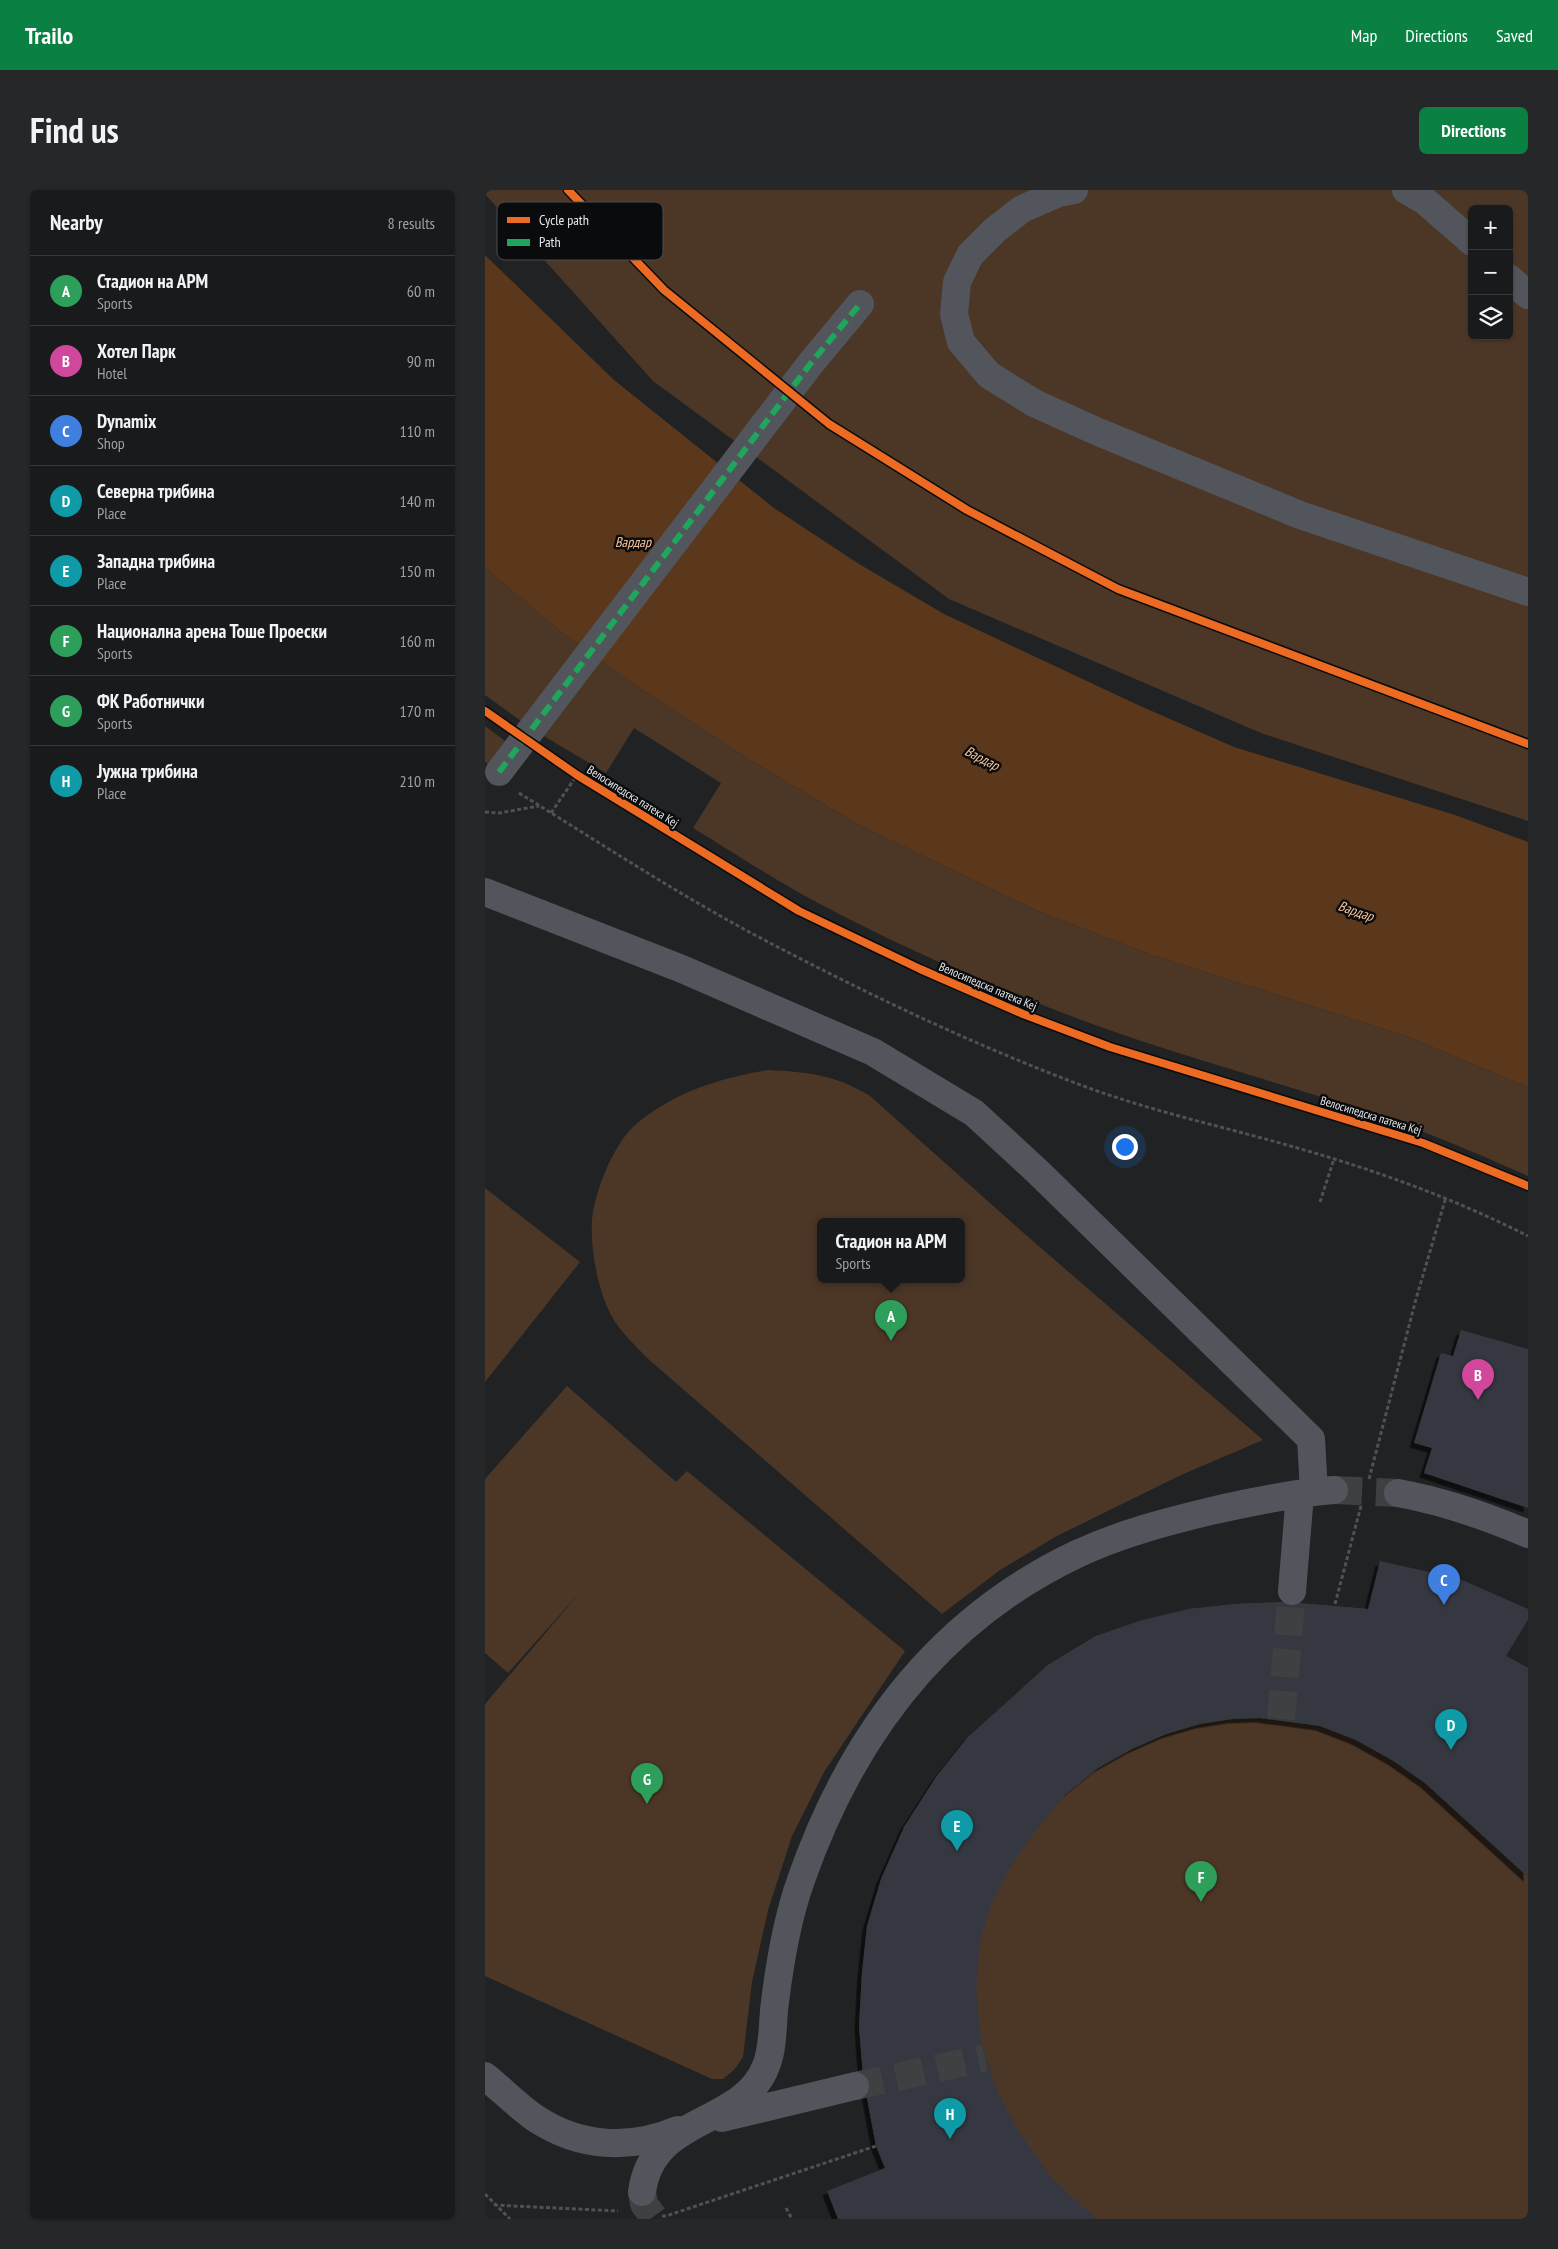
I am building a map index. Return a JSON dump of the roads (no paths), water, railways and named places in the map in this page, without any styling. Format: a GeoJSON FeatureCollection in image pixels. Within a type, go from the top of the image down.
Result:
{"type":"FeatureCollection","features":[{"type":"Feature","properties":{"kind":"street"},"geometry":{"type":"LineString","coordinates":[[1074,190],[1059,193],[1022,208],[1001,224],[970,255],[957,282],[954,314],[961,342],[989,375],[1034,403],[1051,411],[1300,515],[1528,592]]}},
{"type":"Feature","properties":{"kind":"street"},"geometry":{"type":"LineString","coordinates":[[1406,190],[1425,202],[1468,239]]}},
{"type":"Feature","properties":{"kind":"street"},"geometry":{"type":"LineString","coordinates":[[1513,282],[1528,296]]}},
{"type":"Feature","properties":{"kind":"street"},"geometry":{"type":"LineString","coordinates":[[499,772],[811,363],[860,304]]}},
{"type":"Feature","properties":{"kind":"street"},"geometry":{"type":"LineString","coordinates":[[485,892],[682,969],[873,1052],[974,1113],[1038,1172],[1311,1439],[1316,1492],[1292,1591]]}},
{"type":"Feature","properties":{"kind":"street"},"geometry":{"type":"LineString","coordinates":[[642,2192],[647,2171],[661,2149],[677,2135],[729,2107],[744,2096],[761,2077],[769,2057],[777,1983],[786,1934],[799,1883],[817,1835],[836,1793],[879,1723],[905,1687],[933,1655],[967,1624],[992,1606],[1037,1576],[1077,1554],[1120,1536],[1171,1521],[1253,1502],[1316,1492]]}},
{"type":"Feature","properties":{"kind":"street"},"geometry":{"type":"LineString","coordinates":[[1398,1492],[1484,1516],[1528,1534]]}},
{"type":"Feature","properties":{"kind":"street"},"geometry":{"type":"LineString","coordinates":[[485,2076],[534,2117],[549,2127],[583,2140],[614,2145],[629,2144],[666,2135],[695,2124],[855,2086]]}},
{"type":"Feature","properties":{"kind":"water","name":"Вардар"},"geometry":{"type":"Polygon","coordinates":[[[485,255],[614,380],[774,508],[859,564],[944,614],[1138,705],[1234,747],[1455,815],[1528,842],[1528,1087],[1406,1036],[1149,954],[1038,911],[859,825],[755,763],[636,686],[560,631],[485,568],[485,255]]]}},
{"type":"Feature","properties":{"kind":"tunnel"},"geometry":{"type":"LineString","coordinates":[[1334,1490],[1398,1493]]}},
{"type":"Feature","properties":{"kind":"tunnel"},"geometry":{"type":"LineString","coordinates":[[1281,1719],[1292,1591]]}},
{"type":"Feature","properties":{"kind":"tunnel"},"geometry":{"type":"LineString","coordinates":[[855,2086],[985,2058]]}},
{"type":"Feature","properties":{"kind":"tunnel"},"geometry":{"type":"LineString","coordinates":[[642,2192],[644,2204],[655,2219]]}},
{"type":"Feature","properties":{"kind":"place","name":"Стадион на АРМ"},"geometry":{"type":"Point","coordinates":[891,1341]}},
{"type":"Feature","properties":{"kind":"place","name":"Хотел Парк"},"geometry":{"type":"Point","coordinates":[1478,1400]}},
{"type":"Feature","properties":{"kind":"place","name":"Dynamix"},"geometry":{"type":"Point","coordinates":[1444,1605]}},
{"type":"Feature","properties":{"kind":"place","name":"Северна трибина"},"geometry":{"type":"Point","coordinates":[1451,1750]}},
{"type":"Feature","properties":{"kind":"place","name":"ФК Работнички"},"geometry":{"type":"Point","coordinates":[647,1804]}},
{"type":"Feature","properties":{"kind":"place","name":"Западна трибина"},"geometry":{"type":"Point","coordinates":[957,1851]}},
{"type":"Feature","properties":{"kind":"place","name":"Национална арена Тоше Проески"},"geometry":{"type":"Point","coordinates":[1201,1902]}},
{"type":"Feature","properties":{"kind":"place","name":"Јужна трибина"},"geometry":{"type":"Point","coordinates":[950,2139]}}]}
